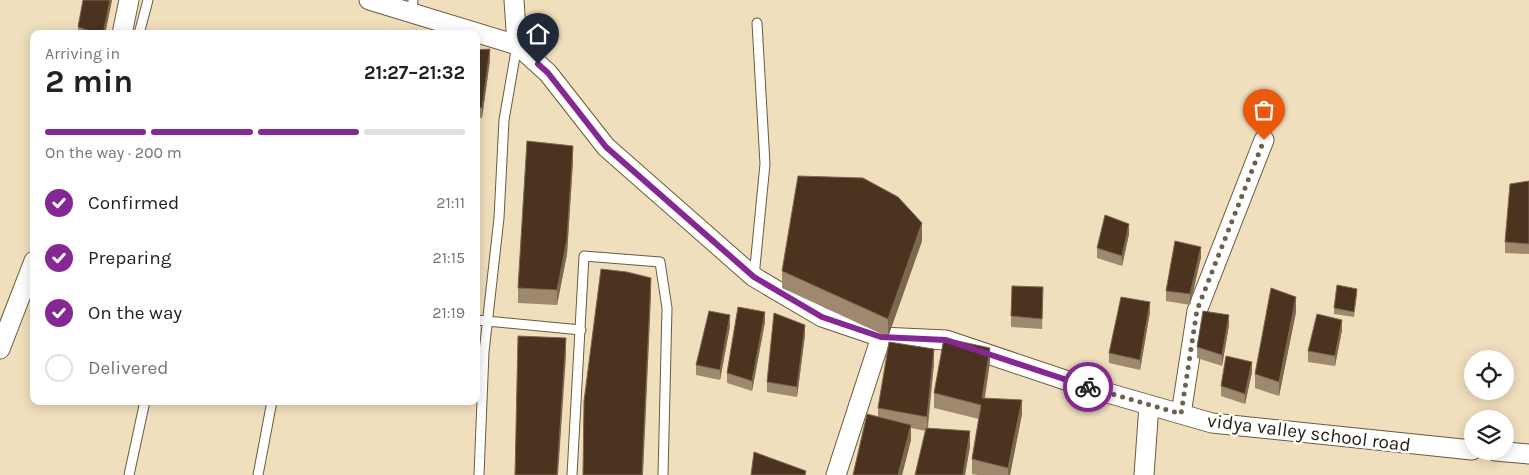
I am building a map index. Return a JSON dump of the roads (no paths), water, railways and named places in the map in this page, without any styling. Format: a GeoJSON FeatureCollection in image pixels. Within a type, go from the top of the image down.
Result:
{"type":"FeatureCollection","features":[{"type":"Feature","properties":{"kind":"street"},"geometry":{"type":"LineString","coordinates":[[123,30],[129,0]]}},
{"type":"Feature","properties":{"kind":"street"},"geometry":{"type":"LineString","coordinates":[[369,0],[412,7],[476,30]]}},
{"type":"Feature","properties":{"kind":"street"},"geometry":{"type":"LineString","coordinates":[[480,32],[517,45],[514,0]]}},
{"type":"Feature","properties":{"kind":"street","name":"vidya valley school road"},"geometry":{"type":"LineString","coordinates":[[517,45],[548,73],[606,147],[754,277],[822,317],[881,337],[946,340],[1080,384],[1212,423],[1464,449]]}},
{"type":"Feature","properties":{"kind":"street"},"geometry":{"type":"LineString","coordinates":[[1181,414],[1197,310],[1264,140]]}},
{"type":"Feature","properties":{"kind":"street"},"geometry":{"type":"LineString","coordinates":[[0,349],[30,271]]}},
{"type":"Feature","properties":{"kind":"street"},"geometry":{"type":"LineString","coordinates":[[836,475],[881,337]]}},
{"type":"Feature","properties":{"kind":"street"},"geometry":{"type":"LineString","coordinates":[[1144,475],[1149,405]]}},
{"type":"Feature","properties":{"kind":"street"},"geometry":{"type":"LineString","coordinates":[[1514,453],[1529,454]]}},
{"type":"Feature","properties":{"kind":"lane"},"geometry":{"type":"LineString","coordinates":[[141,30],[148,0]]}},
{"type":"Feature","properties":{"kind":"lane"},"geometry":{"type":"LineString","coordinates":[[754,277],[765,164],[757,24]]}},
{"type":"Feature","properties":{"kind":"lane"},"geometry":{"type":"LineString","coordinates":[[479,475],[484,352],[499,218],[504,120],[517,45]]}},
{"type":"Feature","properties":{"kind":"lane"},"geometry":{"type":"LineString","coordinates":[[572,475],[584,256],[660,262],[667,308],[663,475]]}},
{"type":"Feature","properties":{"kind":"lane"},"geometry":{"type":"LineString","coordinates":[[480,320],[581,330]]}},
{"type":"Feature","properties":{"kind":"lane"},"geometry":{"type":"LineString","coordinates":[[129,475],[144,405]]}},
{"type":"Feature","properties":{"kind":"lane"},"geometry":{"type":"LineString","coordinates":[[258,475],[271,405]]}}]}
